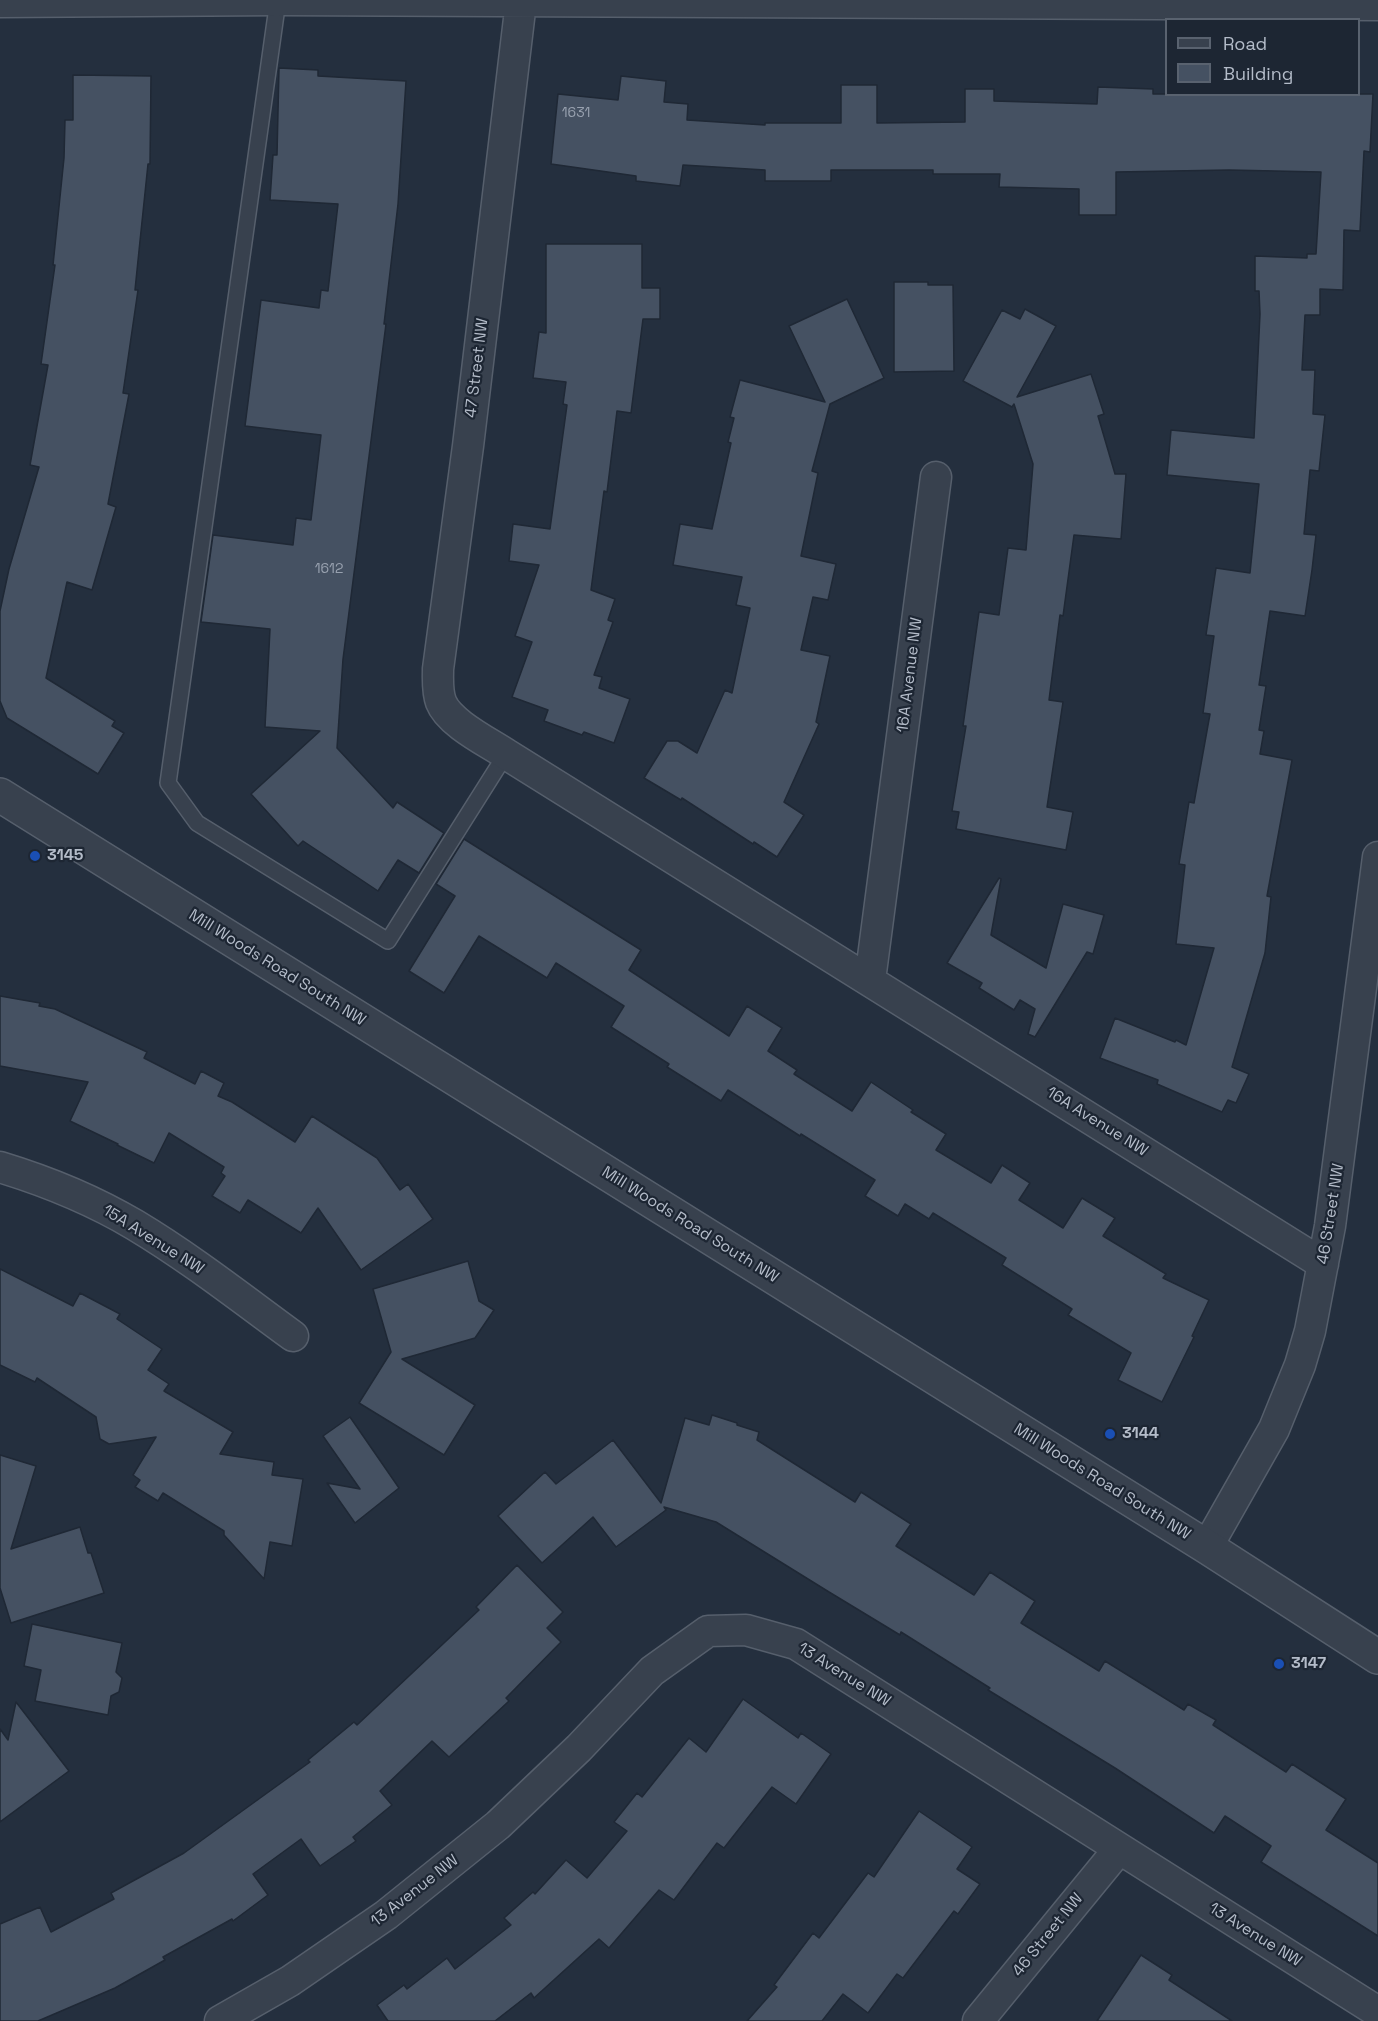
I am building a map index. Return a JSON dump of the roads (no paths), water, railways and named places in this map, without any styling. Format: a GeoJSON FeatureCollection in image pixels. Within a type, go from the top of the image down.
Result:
{"type":"FeatureCollection","features":[{"type":"Feature","properties":{"kind":"street"},"geometry":{"type":"LineString","coordinates":[[0,2],[278,0],[1378,5]]}},
{"type":"Feature","properties":{"kind":"street","name":"47 Street NW"},"geometry":{"type":"LineString","coordinates":[[462,725],[449,714],[441,702],[438,669],[468,446],[521,2]]}},
{"type":"Feature","properties":{"kind":"street","name":"16A Avenue NW"},"geometry":{"type":"LineString","coordinates":[[870,980],[936,477]]}},
{"type":"Feature","properties":{"kind":"street","name":"16A Avenue NW"},"geometry":{"type":"LineString","coordinates":[[462,725],[1323,1264]]}},
{"type":"Feature","properties":{"kind":"street","name":"Mill Woods Road South NW"},"geometry":{"type":"LineString","coordinates":[[0,795],[1207,1547],[1378,1657]]}},
{"type":"Feature","properties":{"kind":"street","name":"46 Street NW"},"geometry":{"type":"LineString","coordinates":[[1207,1547],[1274,1429],[1288,1396],[1310,1330],[1330,1226],[1378,857]]}},
{"type":"Feature","properties":{"kind":"street","name":"15A Avenue NW"},"geometry":{"type":"LineString","coordinates":[[0,1167],[56,1186],[133,1224],[199,1268],[293,1336]]}},
{"type":"Feature","properties":{"kind":"street","name":"13 Avenue NW"},"geometry":{"type":"LineString","coordinates":[[220,2021],[290,1981],[403,1901],[498,1825],[579,1748],[652,1671],[708,1631],[746,1630],[796,1644],[1378,2012]]}},
{"type":"Feature","properties":{"kind":"street","name":"46 Street NW"},"geometry":{"type":"LineString","coordinates":[[978,2021],[1119,1849]]}},
{"type":"Feature","properties":{"kind":"lane"},"geometry":{"type":"LineString","coordinates":[[278,0],[168,783],[197,823],[388,941],[506,754]]}},
{"type":"Feature","properties":{"kind":"place","name":"3145"},"geometry":{"type":"Point","coordinates":[35,856]}},
{"type":"Feature","properties":{"kind":"place","name":"3144"},"geometry":{"type":"Point","coordinates":[1110,1434]}},
{"type":"Feature","properties":{"kind":"place","name":"3147"},"geometry":{"type":"Point","coordinates":[1279,1664]}}]}
